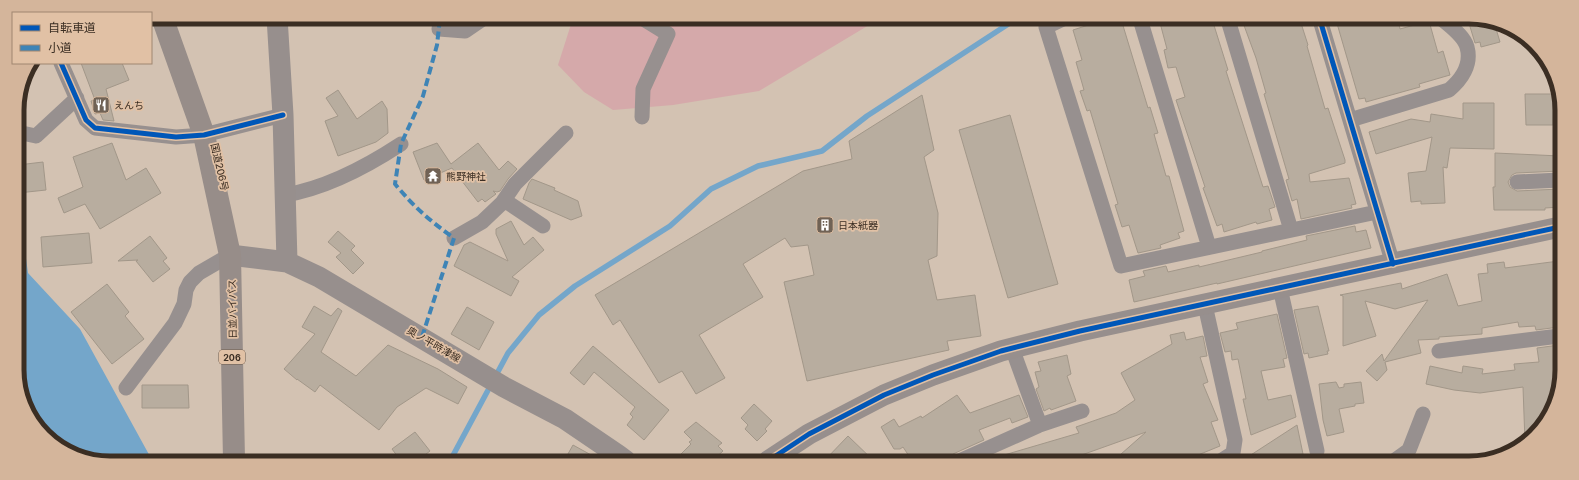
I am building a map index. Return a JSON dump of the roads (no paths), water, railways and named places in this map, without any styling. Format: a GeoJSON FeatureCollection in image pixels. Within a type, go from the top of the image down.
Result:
{"type":"FeatureCollection","features":[{"type":"Feature","properties":{"kind":"highway","name":"国道206号"},"geometry":{"type":"LineString","coordinates":[[164,24],[204,135],[230,255]]}},
{"type":"Feature","properties":{"kind":"highway","name":"日並バイパス"},"geometry":{"type":"LineString","coordinates":[[230,255],[234,456]]}},
{"type":"Feature","properties":{"kind":"street"},"geometry":{"type":"LineString","coordinates":[[277,24],[283,115],[287,262]]}},
{"type":"Feature","properties":{"kind":"street"},"geometry":{"type":"LineString","coordinates":[[439,29],[465,31],[475,24]]}},
{"type":"Feature","properties":{"kind":"street"},"geometry":{"type":"LineString","coordinates":[[642,117],[643,89],[668,34],[652,24]]}},
{"type":"Feature","properties":{"kind":"street"},"geometry":{"type":"LineString","coordinates":[[1052,24],[1046,27],[1121,266],[1377,212]]}},
{"type":"Feature","properties":{"kind":"street"},"geometry":{"type":"LineString","coordinates":[[1142,24],[1209,248]]}},
{"type":"Feature","properties":{"kind":"street"},"geometry":{"type":"LineString","coordinates":[[1229,24],[1291,230]]}},
{"type":"Feature","properties":{"kind":"street"},"geometry":{"type":"LineString","coordinates":[[1321,24],[1393,264]]}},
{"type":"Feature","properties":{"kind":"street"},"geometry":{"type":"LineString","coordinates":[[1350,120],[1448,90],[1459,81],[1466,70],[1468,61],[1467,47],[1460,35],[1448,24]]}},
{"type":"Feature","properties":{"kind":"street"},"geometry":{"type":"LineString","coordinates":[[62,64],[86,120],[95,128],[176,137],[204,135],[283,115]]}},
{"type":"Feature","properties":{"kind":"street"},"geometry":{"type":"LineString","coordinates":[[24,133],[36,136],[77,98]]}},
{"type":"Feature","properties":{"kind":"street"},"geometry":{"type":"LineString","coordinates":[[454,238],[482,222],[504,200],[515,184],[566,133]]}},
{"type":"Feature","properties":{"kind":"street"},"geometry":{"type":"LineString","coordinates":[[285,195],[337,180],[377,160],[401,144]]}},
{"type":"Feature","properties":{"kind":"street"},"geometry":{"type":"LineString","coordinates":[[1517,182],[1555,180]]}},
{"type":"Feature","properties":{"kind":"street"},"geometry":{"type":"LineString","coordinates":[[504,200],[543,226]]}},
{"type":"Feature","properties":{"kind":"street"},"geometry":{"type":"LineString","coordinates":[[775,456],[808,434],[884,395],[933,375],[1012,348],[1080,331],[1555,228]]}},
{"type":"Feature","properties":{"kind":"street"},"geometry":{"type":"LineString","coordinates":[[126,388],[175,323],[184,304],[186,290],[190,282],[199,273],[230,255]]}},
{"type":"Feature","properties":{"kind":"street","name":"奥ノ平時津線"},"geometry":{"type":"LineString","coordinates":[[230,255],[287,262],[318,277],[504,387],[565,419],[619,456]]}},
{"type":"Feature","properties":{"kind":"street"},"geometry":{"type":"LineString","coordinates":[[1280,288],[1317,451]]}},
{"type":"Feature","properties":{"kind":"street"},"geometry":{"type":"LineString","coordinates":[[1205,305],[1235,440],[1233,453],[1228,456]]}},
{"type":"Feature","properties":{"kind":"street"},"geometry":{"type":"LineString","coordinates":[[1439,351],[1555,336]]}},
{"type":"Feature","properties":{"kind":"street"},"geometry":{"type":"LineString","coordinates":[[1012,348],[1040,425]]}},
{"type":"Feature","properties":{"kind":"street"},"geometry":{"type":"LineString","coordinates":[[970,456],[1040,425],[1082,411]]}},
{"type":"Feature","properties":{"kind":"street"},"geometry":{"type":"LineString","coordinates":[[1401,456],[1409,450],[1423,414]]}},
{"type":"Feature","properties":{"kind":"water"},"geometry":{"type":"Polygon","coordinates":[[[24,244],[28,273],[80,329],[150,456],[99,455],[77,449],[67,444],[49,431],[33,408],[26,386],[24,370],[24,244]]]}},
{"type":"Feature","properties":{"kind":"waterway"},"geometry":{"type":"LineString","coordinates":[[453,456],[508,353],[539,315],[575,286],[670,226],[711,189],[758,166],[822,151],[867,116],[1008,24]]}},
{"type":"Feature","properties":{"kind":"place","name":"えんち"},"geometry":{"type":"Point","coordinates":[101,105]}},
{"type":"Feature","properties":{"kind":"place","name":"熊野神社"},"geometry":{"type":"Point","coordinates":[433,176]}},
{"type":"Feature","properties":{"kind":"place","name":"日本紙器"},"geometry":{"type":"Point","coordinates":[825,225]}}]}
